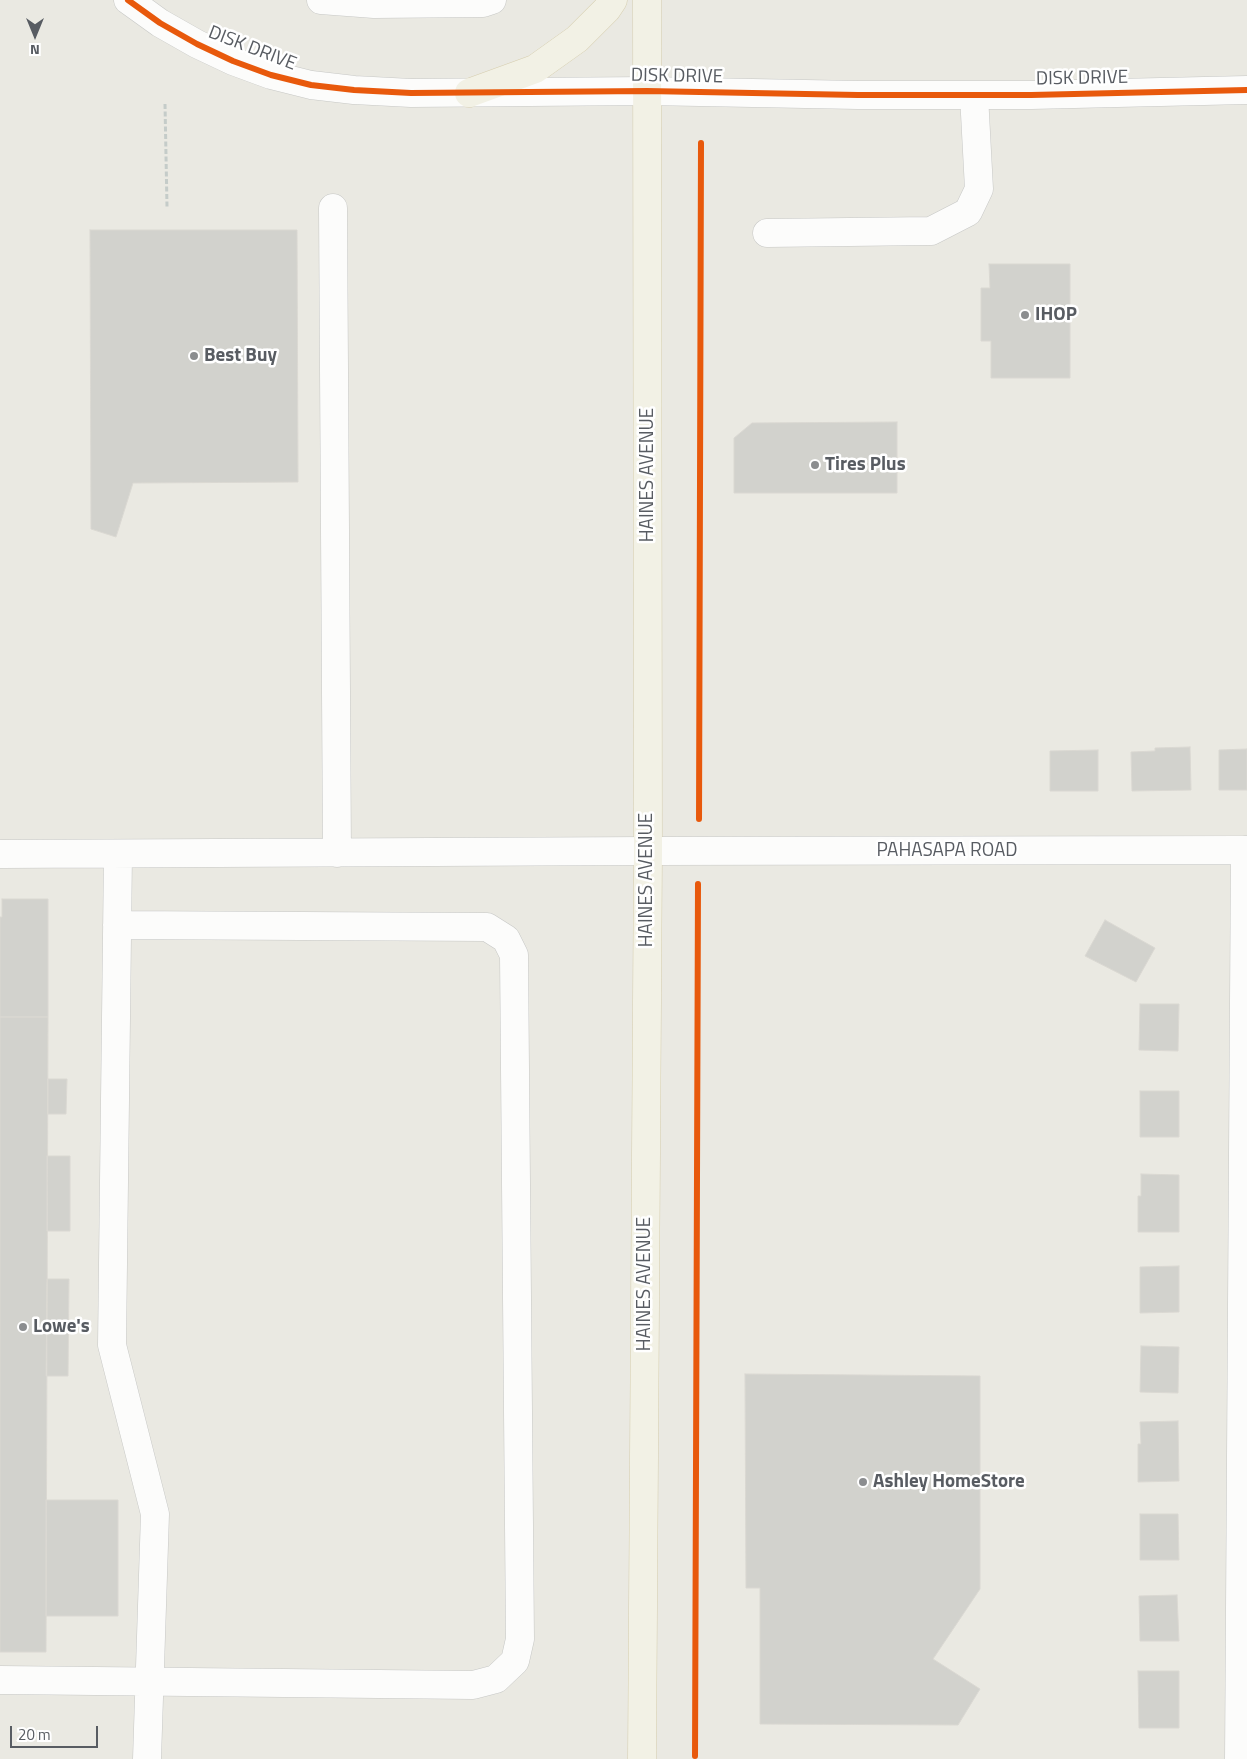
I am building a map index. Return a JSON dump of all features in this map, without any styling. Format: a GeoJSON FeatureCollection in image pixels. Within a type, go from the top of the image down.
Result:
{"type":"FeatureCollection","features":[{"type":"Feature","properties":{"kind":"main road"},"geometry":{"type":"LineString","coordinates":[[469,92],[535,69],[577,39],[608,9],[614,0]]}},
{"type":"Feature","properties":{"kind":"main road","name":"HAINES AVENUE"},"geometry":{"type":"LineString","coordinates":[[642,1759],[648,851],[647,0]]}},
{"type":"Feature","properties":{"kind":"street","name":"DISK DRIVE"},"geometry":{"type":"LineString","coordinates":[[128,0],[160,23],[197,44],[233,61],[271,76],[311,85],[354,90],[410,93],[647,91],[858,96],[1247,90]]}},
{"type":"Feature","properties":{"kind":"street"},"geometry":{"type":"LineString","coordinates":[[321,0],[374,4],[483,3],[492,0]]}},
{"type":"Feature","properties":{"kind":"street"},"geometry":{"type":"LineString","coordinates":[[767,233],[931,231],[968,212],[979,189],[974,95]]}},
{"type":"Feature","properties":{"kind":"street"},"geometry":{"type":"LineString","coordinates":[[333,208],[337,853]]}},
{"type":"Feature","properties":{"kind":"street"},"geometry":{"type":"LineString","coordinates":[[1238,1759],[1243,1558],[1246,850]]}},
{"type":"Feature","properties":{"kind":"street","name":"PAHASAPA ROAD"},"geometry":{"type":"LineString","coordinates":[[0,854],[1246,850]]}},
{"type":"Feature","properties":{"kind":"street"},"geometry":{"type":"LineString","coordinates":[[118,854],[112,1345],[155,1514],[147,1759]]}},
{"type":"Feature","properties":{"kind":"street"},"geometry":{"type":"LineString","coordinates":[[0,1680],[473,1684],[496,1679],[515,1661],[520,1639],[514,955],[506,939],[487,927],[117,925]]}},
{"type":"Feature","properties":{"kind":"path"},"geometry":{"type":"LineString","coordinates":[[165,104],[167,208]]}},
{"type":"Feature","properties":{"kind":"building","name":"Best Buy"},"geometry":{"type":"Polygon","coordinates":[[[90,230],[297,230],[298,482],[133,483],[116,537],[91,529],[90,230]]]}},
{"type":"Feature","properties":{"kind":"building","name":"IHOP"},"geometry":{"type":"Polygon","coordinates":[[[989,264],[1070,264],[1070,378],[991,378],[991,341],[981,341],[981,288],[990,288],[989,264]]]}},
{"type":"Feature","properties":{"kind":"building","name":"Tires Plus"},"geometry":{"type":"Polygon","coordinates":[[[897,422],[897,493],[734,493],[734,438],[752,423],[897,422]]]}},
{"type":"Feature","properties":{"kind":"building"},"geometry":{"type":"Polygon","coordinates":[[[1190,747],[1191,790],[1132,791],[1131,752],[1155,751],[1155,748],[1190,747]]]}},
{"type":"Feature","properties":{"kind":"building"},"geometry":{"type":"Polygon","coordinates":[[[1247,749],[1247,790],[1219,790],[1219,750],[1247,749]]]}},
{"type":"Feature","properties":{"kind":"building"},"geometry":{"type":"Polygon","coordinates":[[[1098,750],[1098,791],[1050,791],[1050,751],[1098,750]]]}},
{"type":"Feature","properties":{"kind":"building"},"geometry":{"type":"Polygon","coordinates":[[[2,899],[48,899],[48,1017],[0,1017],[0,917],[2,917],[2,899]]]}},
{"type":"Feature","properties":{"kind":"building"},"geometry":{"type":"Polygon","coordinates":[[[1105,920],[1155,948],[1136,982],[1085,956],[1105,920]]]}},
{"type":"Feature","properties":{"kind":"building"},"geometry":{"type":"Polygon","coordinates":[[[1140,1004],[1179,1004],[1178,1051],[1139,1050],[1140,1004]]]}},
{"type":"Feature","properties":{"kind":"building","name":"Lowe's"},"geometry":{"type":"Polygon","coordinates":[[[0,1017],[48,1017],[46,1652],[0,1652],[0,1017]]]}},
{"type":"Feature","properties":{"kind":"building"},"geometry":{"type":"Polygon","coordinates":[[[48,1079],[67,1079],[66,1114],[48,1114],[48,1079]]]}},
{"type":"Feature","properties":{"kind":"building"},"geometry":{"type":"Polygon","coordinates":[[[1140,1091],[1179,1091],[1179,1137],[1140,1137],[1140,1091]]]}},
{"type":"Feature","properties":{"kind":"building"},"geometry":{"type":"Polygon","coordinates":[[[47,1156],[70,1156],[70,1231],[47,1231],[47,1156]]]}},
{"type":"Feature","properties":{"kind":"building"},"geometry":{"type":"Polygon","coordinates":[[[1141,1174],[1179,1175],[1179,1232],[1138,1232],[1138,1196],[1141,1196],[1141,1174]]]}},
{"type":"Feature","properties":{"kind":"building"},"geometry":{"type":"Polygon","coordinates":[[[1179,1266],[1179,1312],[1140,1313],[1140,1267],[1179,1266]]]}},
{"type":"Feature","properties":{"kind":"building"},"geometry":{"type":"Polygon","coordinates":[[[47,1279],[69,1279],[68,1376],[46,1376],[47,1279]]]}},
{"type":"Feature","properties":{"kind":"building"},"geometry":{"type":"Polygon","coordinates":[[[1141,1346],[1179,1347],[1178,1393],[1140,1392],[1141,1346]]]}},
{"type":"Feature","properties":{"kind":"building","name":"Ashley HomeStore"},"geometry":{"type":"Polygon","coordinates":[[[745,1374],[980,1376],[980,1589],[933,1659],[980,1689],[958,1725],[760,1724],[760,1588],[746,1588],[745,1374]]]}},
{"type":"Feature","properties":{"kind":"building"},"geometry":{"type":"Polygon","coordinates":[[[1178,1421],[1179,1481],[1138,1482],[1138,1444],[1141,1444],[1140,1422],[1178,1421]]]}},
{"type":"Feature","properties":{"kind":"building"},"geometry":{"type":"Polygon","coordinates":[[[46,1500],[118,1500],[118,1616],[46,1616],[46,1500]]]}},
{"type":"Feature","properties":{"kind":"building"},"geometry":{"type":"Polygon","coordinates":[[[1140,1514],[1178,1514],[1179,1560],[1140,1560],[1140,1514]]]}},
{"type":"Feature","properties":{"kind":"building"},"geometry":{"type":"Polygon","coordinates":[[[1177,1595],[1179,1641],[1140,1641],[1139,1596],[1177,1595]]]}},
{"type":"Feature","properties":{"kind":"building"},"geometry":{"type":"Polygon","coordinates":[[[1138,1671],[1179,1671],[1179,1728],[1139,1728],[1138,1671]]]}},
{"type":"Feature","properties":{"kind":"cycle path"},"geometry":{"type":"LineString","coordinates":[[128,0],[160,23],[197,44],[233,61],[271,75],[311,85],[354,90],[411,93],[647,91],[858,95],[1031,95],[1247,90]]}},
{"type":"Feature","properties":{"kind":"cycle path"},"geometry":{"type":"LineString","coordinates":[[699,819],[701,143]]}},
{"type":"Feature","properties":{"kind":"cycle path"},"geometry":{"type":"LineString","coordinates":[[695,1756],[698,884]]}},
{"type":"Feature","properties":{"kind":"place","name":"IHOP"},"geometry":{"type":"Point","coordinates":[1025,315]}},
{"type":"Feature","properties":{"kind":"place","name":"Best Buy"},"geometry":{"type":"Point","coordinates":[194,356]}},
{"type":"Feature","properties":{"kind":"place","name":"Tires Plus"},"geometry":{"type":"Point","coordinates":[815,465]}},
{"type":"Feature","properties":{"kind":"place","name":"Lowe's"},"geometry":{"type":"Point","coordinates":[23,1327]}},
{"type":"Feature","properties":{"kind":"place","name":"Ashley HomeStore"},"geometry":{"type":"Point","coordinates":[863,1482]}}]}
